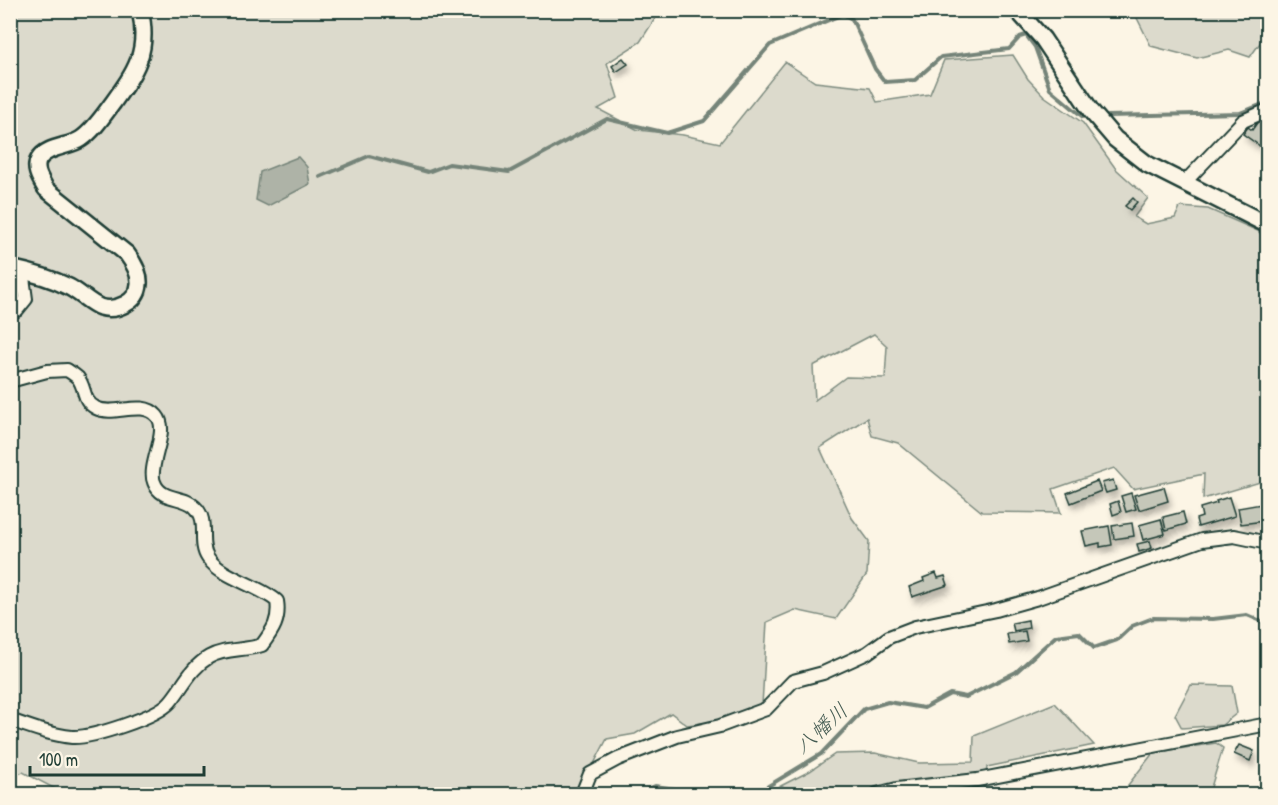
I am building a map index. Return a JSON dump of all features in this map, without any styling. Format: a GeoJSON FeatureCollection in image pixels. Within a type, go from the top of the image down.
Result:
{"type":"FeatureCollection","features":[{"type":"Feature","properties":{"kind":"main road"},"geometry":{"type":"LineString","coordinates":[[16,269],[66,285],[98,306],[111,309],[126,304],[136,294],[139,282],[135,265],[128,254],[46,189],[39,175],[37,164],[40,157],[49,151],[81,139],[99,121],[133,75],[141,54],[144,26],[140,10]]}},
{"type":"Feature","properties":{"kind":"main road"},"geometry":{"type":"LineString","coordinates":[[1017,10],[1043,39],[1091,111],[1115,139],[1147,164],[1268,225]]}},
{"type":"Feature","properties":{"kind":"street"},"geometry":{"type":"LineString","coordinates":[[1184,183],[1243,121],[1268,110]]}},
{"type":"Feature","properties":{"kind":"street"},"geometry":{"type":"LineString","coordinates":[[10,312],[17,310],[26,299],[16,269]]}},
{"type":"Feature","properties":{"kind":"street"},"geometry":{"type":"LineString","coordinates":[[10,381],[47,371],[67,370],[79,379],[86,401],[97,409],[104,411],[144,409],[155,414],[159,418],[161,427],[153,471],[154,482],[166,496],[193,504],[202,514],[204,548],[207,557],[218,567],[265,591],[277,601],[279,614],[275,627],[262,645],[227,651],[210,657],[195,668],[160,712],[144,719],[73,737],[33,729],[10,720]]}},
{"type":"Feature","properties":{"kind":"street"},"geometry":{"type":"LineString","coordinates":[[582,795],[590,774],[618,759],[677,736],[720,726],[766,709],[793,681],[823,674],[867,653],[889,637],[915,627],[996,610],[1038,598],[1202,540],[1234,536],[1268,543]]}},
{"type":"Feature","properties":{"kind":"street"},"geometry":{"type":"LineString","coordinates":[[877,795],[897,789],[977,780],[1268,724]]}},
{"type":"Feature","properties":{"kind":"shaded area"},"geometry":{"type":"Polygon","coordinates":[[[1136,10],[1262,11],[1265,36],[1250,57],[1229,50],[1197,58],[1151,46],[1135,14],[1136,10]]]}},
{"type":"Feature","properties":{"kind":"shaded area"},"geometry":{"type":"Polygon","coordinates":[[[11,11],[660,11],[640,42],[607,63],[618,98],[598,109],[638,130],[683,135],[720,143],[785,62],[815,82],[870,88],[877,102],[930,94],[944,60],[1013,55],[1028,79],[1044,96],[1083,123],[1116,169],[1148,198],[1134,217],[1146,224],[1175,218],[1180,207],[1208,209],[1258,231],[1267,240],[1267,337],[1261,346],[1267,357],[1267,480],[1203,499],[1204,474],[1133,489],[1114,468],[1053,489],[1061,513],[982,512],[898,443],[872,436],[867,418],[820,448],[852,518],[869,541],[867,574],[836,619],[795,610],[767,622],[762,705],[720,721],[687,725],[671,713],[635,734],[607,739],[578,794],[72,794],[63,793],[23,772],[11,777],[11,11]],[[874,334],[813,366],[815,400],[846,377],[885,378],[887,346],[874,334]]]}},
{"type":"Feature","properties":{"kind":"shaded area"},"geometry":{"type":"Polygon","coordinates":[[[298,157],[307,167],[310,184],[268,206],[256,200],[260,172],[298,157]]]}},
{"type":"Feature","properties":{"kind":"shaded area"},"geometry":{"type":"Polygon","coordinates":[[[1191,685],[1232,686],[1237,713],[1222,725],[1182,728],[1175,715],[1191,685]]]}},
{"type":"Feature","properties":{"kind":"shaded area"},"geometry":{"type":"Polygon","coordinates":[[[1055,703],[1094,745],[987,767],[984,788],[991,794],[765,794],[810,771],[835,754],[875,753],[919,763],[973,762],[974,736],[1055,703]]]}},
{"type":"Feature","properties":{"kind":"shaded area"},"geometry":{"type":"Polygon","coordinates":[[[1216,743],[1223,748],[1209,794],[1127,794],[1128,785],[1153,753],[1216,743]]]}},
{"type":"Feature","properties":{"kind":"building"},"geometry":{"type":"Polygon","coordinates":[[[623,58],[628,64],[616,72],[612,66],[623,58]]]}},
{"type":"Feature","properties":{"kind":"building"},"geometry":{"type":"Polygon","coordinates":[[[1259,120],[1268,125],[1268,135],[1260,146],[1243,134],[1248,127],[1252,130],[1259,120]]]}},
{"type":"Feature","properties":{"kind":"building"},"geometry":{"type":"Polygon","coordinates":[[[1133,198],[1137,202],[1130,210],[1125,206],[1133,198]]]}},
{"type":"Feature","properties":{"kind":"building"},"geometry":{"type":"Polygon","coordinates":[[[1113,480],[1116,490],[1106,493],[1102,483],[1113,480]]]}},
{"type":"Feature","properties":{"kind":"building"},"geometry":{"type":"Polygon","coordinates":[[[1097,481],[1101,491],[1071,503],[1067,493],[1097,481]]]}},
{"type":"Feature","properties":{"kind":"building"},"geometry":{"type":"Polygon","coordinates":[[[1164,487],[1168,501],[1139,510],[1134,495],[1164,487]]]}},
{"type":"Feature","properties":{"kind":"building"},"geometry":{"type":"Polygon","coordinates":[[[1131,493],[1136,509],[1126,512],[1121,496],[1131,493]]]}},
{"type":"Feature","properties":{"kind":"building"},"geometry":{"type":"Polygon","coordinates":[[[1229,497],[1235,516],[1198,527],[1196,519],[1202,517],[1200,508],[1229,497]]]}},
{"type":"Feature","properties":{"kind":"building"},"geometry":{"type":"Polygon","coordinates":[[[1118,501],[1121,512],[1113,515],[1110,504],[1118,501]]]}},
{"type":"Feature","properties":{"kind":"building"},"geometry":{"type":"Polygon","coordinates":[[[1261,504],[1264,521],[1241,524],[1238,508],[1261,504]]]}},
{"type":"Feature","properties":{"kind":"building"},"geometry":{"type":"Polygon","coordinates":[[[1263,504],[1268,504],[1268,528],[1266,528],[1263,504]]]}},
{"type":"Feature","properties":{"kind":"building"},"geometry":{"type":"Polygon","coordinates":[[[1183,512],[1186,524],[1166,530],[1163,517],[1183,512]]]}},
{"type":"Feature","properties":{"kind":"building"},"geometry":{"type":"Polygon","coordinates":[[[1161,519],[1165,534],[1143,540],[1139,525],[1161,519]]]}},
{"type":"Feature","properties":{"kind":"building"},"geometry":{"type":"Polygon","coordinates":[[[1132,523],[1134,536],[1114,539],[1112,526],[1132,523]]]}},
{"type":"Feature","properties":{"kind":"building"},"geometry":{"type":"Polygon","coordinates":[[[1109,526],[1112,545],[1100,547],[1100,543],[1086,546],[1082,531],[1109,526]]]}},
{"type":"Feature","properties":{"kind":"building"},"geometry":{"type":"Polygon","coordinates":[[[1150,541],[1152,548],[1139,552],[1137,544],[1150,541]]]}},
{"type":"Feature","properties":{"kind":"building"},"geometry":{"type":"Polygon","coordinates":[[[936,573],[938,578],[945,576],[948,585],[912,597],[909,587],[936,573]]]}},
{"type":"Feature","properties":{"kind":"building"},"geometry":{"type":"Polygon","coordinates":[[[1028,620],[1029,628],[1014,631],[1012,623],[1028,620]]]}},
{"type":"Feature","properties":{"kind":"building"},"geometry":{"type":"Polygon","coordinates":[[[1025,631],[1027,641],[1009,644],[1007,634],[1025,631]]]}},
{"type":"Feature","properties":{"kind":"building"},"geometry":{"type":"Polygon","coordinates":[[[1239,745],[1254,751],[1250,761],[1234,754],[1239,745]]]}},
{"type":"Feature","properties":{"kind":"waterway"},"geometry":{"type":"LineString","coordinates":[[836,10],[852,19],[875,69],[885,82],[915,80],[941,57],[1009,49],[1020,37],[1026,35],[1035,47],[1050,89],[1083,117]]}},
{"type":"Feature","properties":{"kind":"waterway"},"geometry":{"type":"LineString","coordinates":[[320,177],[369,156],[428,172],[449,164],[509,172],[607,119],[667,133],[704,121],[770,45],[843,14]]}},
{"type":"Feature","properties":{"kind":"waterway"},"geometry":{"type":"LineString","coordinates":[[1108,116],[1240,113],[1265,103]]}},
{"type":"Feature","properties":{"kind":"waterway","name":"八幡川"},"geometry":{"type":"LineString","coordinates":[[755,794],[821,754],[864,709],[888,702],[924,708],[950,694],[966,697],[1016,672],[1056,636],[1079,633],[1094,648],[1117,640],[1132,626],[1153,618],[1213,619],[1247,615],[1268,624]]}},
{"type":"Feature","properties":{"kind":"waterway"},"geometry":{"type":"LineString","coordinates":[[636,794],[655,786],[682,790],[688,794]]}}]}
